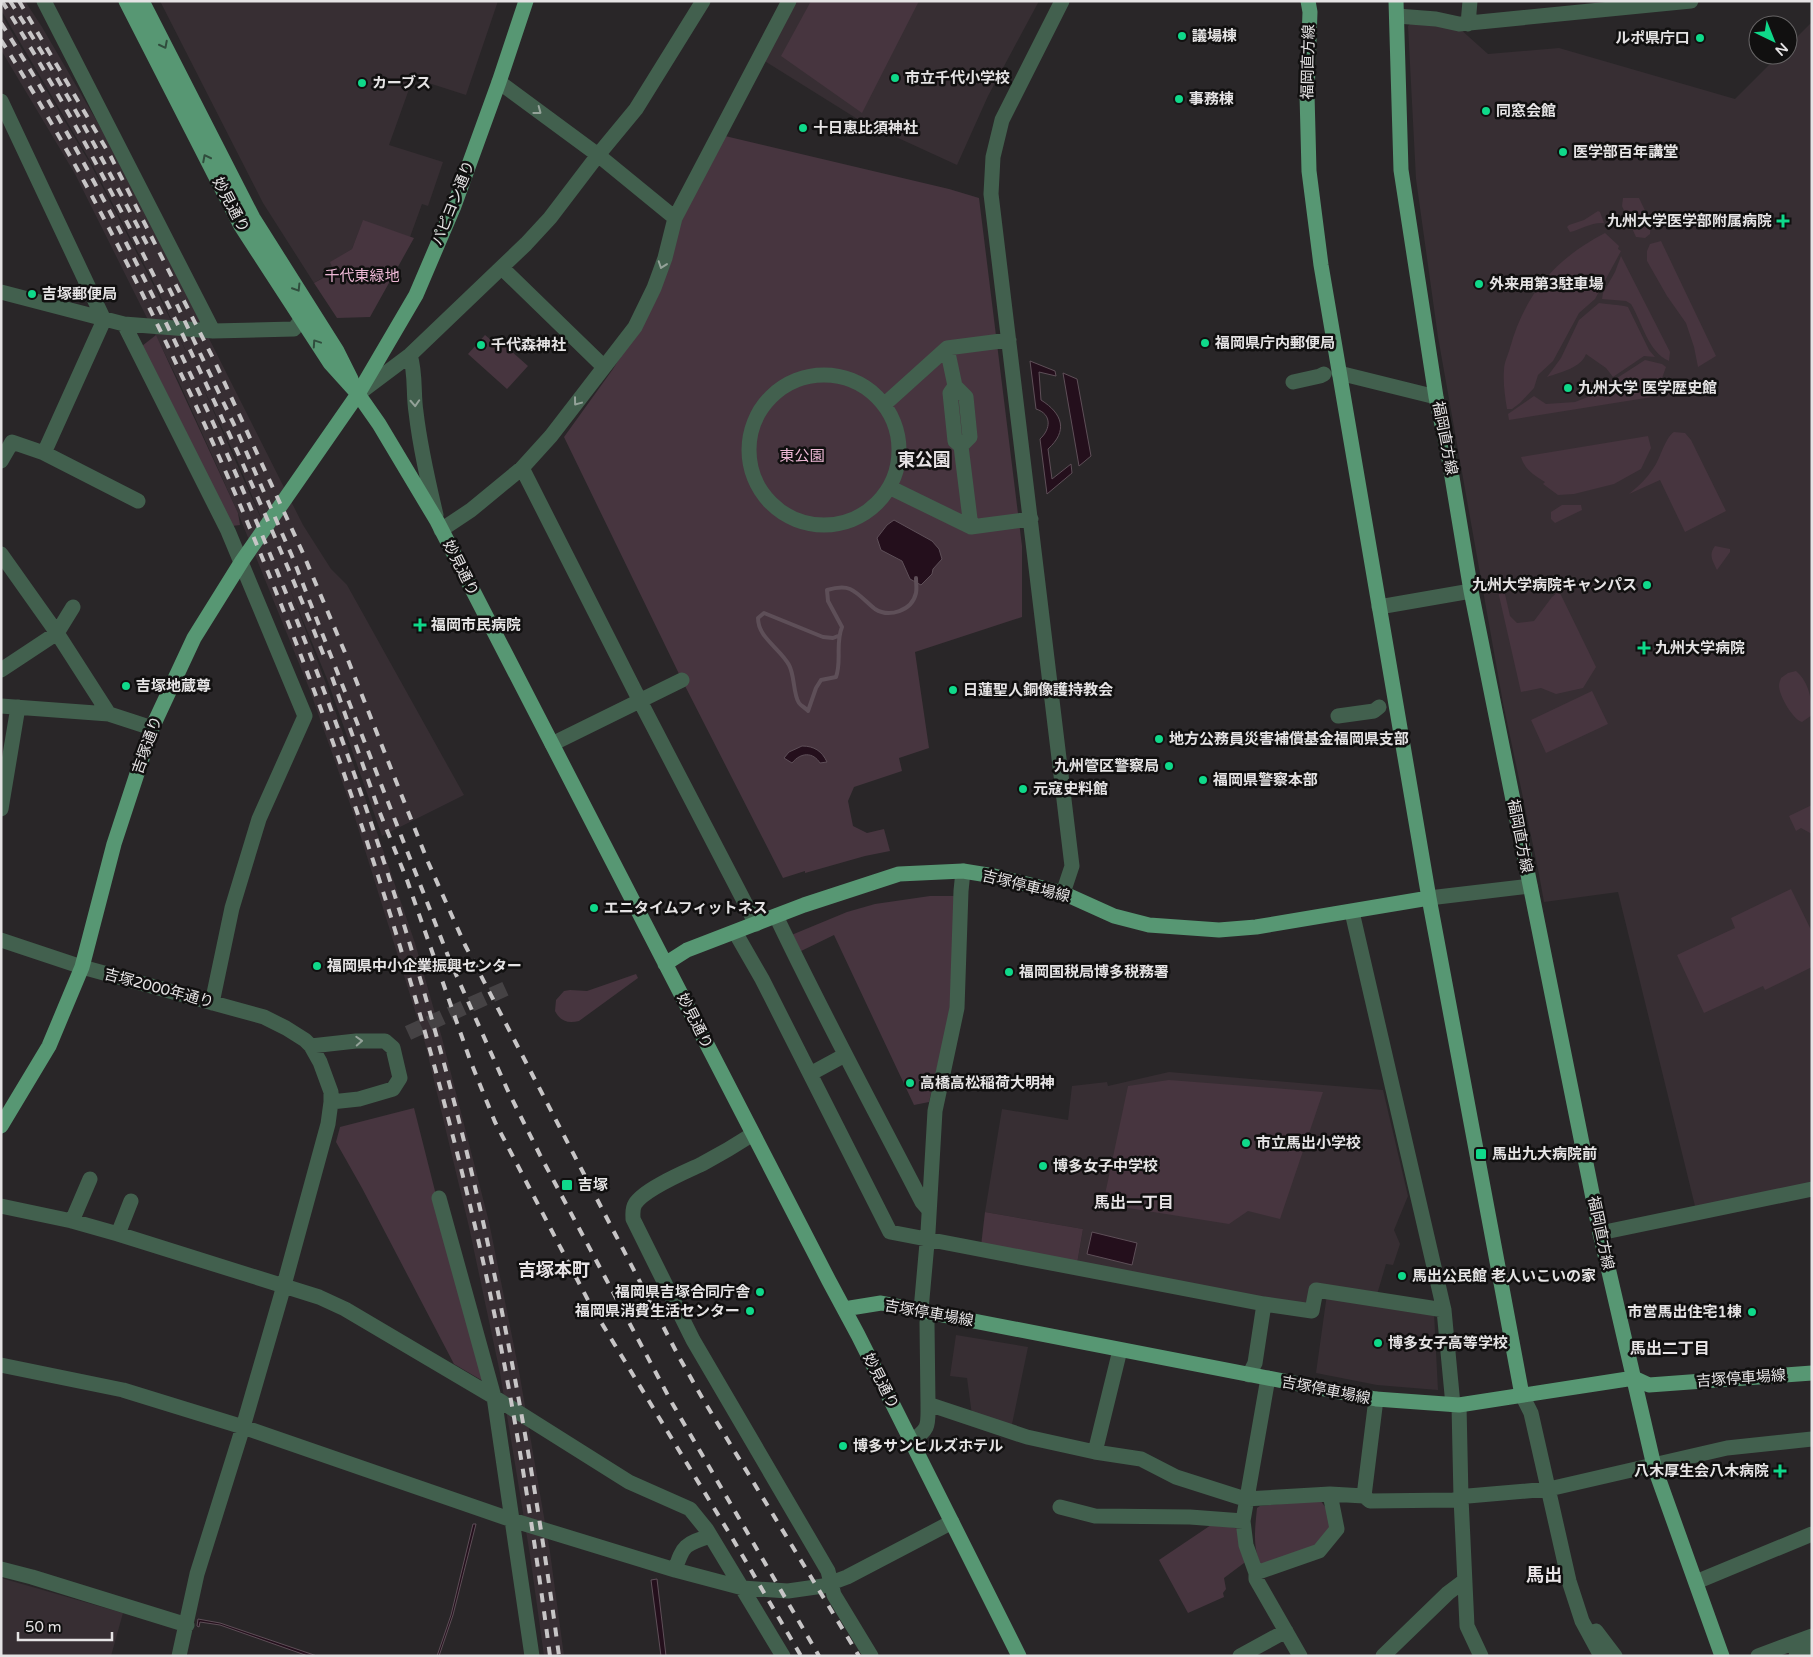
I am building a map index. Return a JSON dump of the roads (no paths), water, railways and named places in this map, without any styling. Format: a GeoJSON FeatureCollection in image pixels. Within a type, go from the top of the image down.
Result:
{"type":"FeatureCollection","features":[{"type":"Feature","properties":{"kind":"main road","name":"妙見通り"},"geometry":{"type":"LineString","coordinates":[[126,1],[241,226],[330,363],[358,394],[382,428],[439,525],[844,1310],[1019,1656]]}},
{"type":"Feature","properties":{"kind":"main road","name":"妙見通り"},"geometry":{"type":"LineString","coordinates":[[142,1],[253,218],[337,351],[358,394]]}},
{"type":"Feature","properties":{"kind":"main road","name":"パピヨン通り"},"geometry":{"type":"LineString","coordinates":[[358,394],[416,295],[454,206],[526,1]]}},
{"type":"Feature","properties":{"kind":"main road","name":"福岡直方線"},"geometry":{"type":"LineString","coordinates":[[1308,1],[1310,12],[1307,94],[1309,171],[1321,265],[1428,898],[1522,1395]]}},
{"type":"Feature","properties":{"kind":"main road","name":"福岡直方線"},"geometry":{"type":"LineString","coordinates":[[1396,8],[1402,170],[1436,397],[1448,453],[1471,591],[1600,1233],[1654,1466],[1722,1656]]}},
{"type":"Feature","properties":{"kind":"main road","name":"吉塚通り"},"geometry":{"type":"LineString","coordinates":[[1,1126],[48,1046],[82,967],[114,844],[152,728],[194,638],[242,561],[358,394]]}},
{"type":"Feature","properties":{"kind":"main road","name":"吉塚停車場線"},"geometry":{"type":"LineString","coordinates":[[665,964],[687,950],[804,905],[899,874],[963,871],[994,876],[1063,893],[1114,916],[1150,925],[1219,930],[1256,927],[1428,898]]}},
{"type":"Feature","properties":{"kind":"main road","name":"吉塚停車場線"},"geometry":{"type":"LineString","coordinates":[[844,1310],[881,1303],[1376,1399],[1456,1405],[1634,1378],[1649,1385],[1812,1373]]}},
{"type":"Feature","properties":{"kind":"street"},"geometry":{"type":"LineString","coordinates":[[44,1],[213,331]]}},
{"type":"Feature","properties":{"kind":"street"},"geometry":{"type":"LineString","coordinates":[[358,394],[410,354],[502,268],[550,218],[636,109],[703,1]]}},
{"type":"Feature","properties":{"kind":"street"},"geometry":{"type":"LineString","coordinates":[[410,354],[415,374],[415,408],[419,435],[439,525],[471,510],[522,468],[551,436],[635,327],[654,288],[665,258],[675,218],[790,1]]}},
{"type":"Feature","properties":{"kind":"street"},"geometry":{"type":"LineString","coordinates":[[1062,1],[1002,120],[993,157],[991,194],[1072,866],[1063,893]]}},
{"type":"Feature","properties":{"kind":"street"},"geometry":{"type":"LineString","coordinates":[[1468,24],[1470,1]]}},
{"type":"Feature","properties":{"kind":"street"},"geometry":{"type":"LineString","coordinates":[[1396,8],[1436,19],[1468,24],[1574,7],[1690,1]]}},
{"type":"Feature","properties":{"kind":"street"},"geometry":{"type":"LineString","coordinates":[[499,82],[598,155],[675,218]]}},
{"type":"Feature","properties":{"kind":"street"},"geometry":{"type":"LineString","coordinates":[[1,100],[104,320],[44,453]]}},
{"type":"Feature","properties":{"kind":"street"},"geometry":{"type":"LineString","coordinates":[[502,268],[604,367]]}},
{"type":"Feature","properties":{"kind":"street"},"geometry":{"type":"LineString","coordinates":[[1,292],[124,324],[213,331],[294,329],[301,320]]}},
{"type":"Feature","properties":{"kind":"street"},"geometry":{"type":"LineString","coordinates":[[124,324],[242,561],[305,716],[259,819],[232,908],[212,1002]]}},
{"type":"Feature","properties":{"kind":"street"},"geometry":{"type":"LineString","coordinates":[[886,402],[947,348],[1009,340]]}},
{"type":"Feature","properties":{"kind":"street"},"geometry":{"type":"LineString","coordinates":[[947,348],[955,386],[950,393],[955,441],[961,446],[971,527]]}},
{"type":"Feature","properties":{"kind":"street"},"geometry":{"type":"LineString","coordinates":[[1339,373],[1436,397]]}},
{"type":"Feature","properties":{"kind":"street"},"geometry":{"type":"LineString","coordinates":[[817,374],[832,374],[857,381],[886,402],[897,428],[900,454],[891,488],[861,516],[836,525],[797,521],[774,508],[757,487],[748,462],[752,424],[765,402],[792,381],[817,374]]}},
{"type":"Feature","properties":{"kind":"street"},"geometry":{"type":"LineString","coordinates":[[1293,382],[1324,374]]}},
{"type":"Feature","properties":{"kind":"street"},"geometry":{"type":"LineString","coordinates":[[1,461],[12,442],[44,453],[138,501]]}},
{"type":"Feature","properties":{"kind":"street"},"geometry":{"type":"LineString","coordinates":[[522,468],[756,924]]}},
{"type":"Feature","properties":{"kind":"street"},"geometry":{"type":"LineString","coordinates":[[891,488],[971,527],[1031,519]]}},
{"type":"Feature","properties":{"kind":"street"},"geometry":{"type":"LineString","coordinates":[[1,554],[57,633],[109,714]]}},
{"type":"Feature","properties":{"kind":"street"},"geometry":{"type":"LineString","coordinates":[[1379,608],[1471,591]]}},
{"type":"Feature","properties":{"kind":"street"},"geometry":{"type":"LineString","coordinates":[[1,670],[57,633],[73,607]]}},
{"type":"Feature","properties":{"kind":"street"},"geometry":{"type":"LineString","coordinates":[[552,744],[682,680]]}},
{"type":"Feature","properties":{"kind":"street"},"geometry":{"type":"LineString","coordinates":[[1,706],[109,714],[152,728]]}},
{"type":"Feature","properties":{"kind":"street"},"geometry":{"type":"LineString","coordinates":[[1,809],[18,707]]}},
{"type":"Feature","properties":{"kind":"street"},"geometry":{"type":"LineString","coordinates":[[1338,716],[1374,711],[1379,708]]}},
{"type":"Feature","properties":{"kind":"street"},"geometry":{"type":"LineString","coordinates":[[911,1441],[924,1433],[928,1424],[927,1323],[925,1311],[934,1111],[957,1008],[960,891],[963,871]]}},
{"type":"Feature","properties":{"kind":"street"},"geometry":{"type":"LineString","coordinates":[[1428,898],[1530,886]]}},
{"type":"Feature","properties":{"kind":"street"},"geometry":{"type":"LineString","coordinates":[[1352,912],[1444,1310],[1456,1405],[1467,1626],[1481,1656]]}},
{"type":"Feature","properties":{"kind":"street"},"geometry":{"type":"LineString","coordinates":[[776,916],[792,952],[845,1055],[922,1202],[929,1210]]}},
{"type":"Feature","properties":{"kind":"street"},"geometry":{"type":"LineString","coordinates":[[735,932],[762,979],[890,1232],[1264,1304],[1312,1311],[1316,1290],[1444,1310]]}},
{"type":"Feature","properties":{"kind":"street","name":"吉塚2000年通り"},"geometry":{"type":"LineString","coordinates":[[1,940],[82,967],[264,1018],[286,1028],[311,1046]]}},
{"type":"Feature","properties":{"kind":"street"},"geometry":{"type":"LineString","coordinates":[[179,1656],[197,1574],[243,1427],[328,1124],[331,1092],[320,1062],[311,1046],[356,1041],[385,1041],[393,1048],[400,1078],[393,1089],[358,1099],[331,1102]]}},
{"type":"Feature","properties":{"kind":"street"},"geometry":{"type":"LineString","coordinates":[[810,1074],[845,1055]]}},
{"type":"Feature","properties":{"kind":"street"},"geometry":{"type":"LineString","coordinates":[[753,1134],[703,1163],[673,1176],[654,1189],[636,1202],[633,1210],[633,1219],[693,1340],[828,1571],[834,1595],[871,1656]]}},
{"type":"Feature","properties":{"kind":"street"},"geometry":{"type":"LineString","coordinates":[[72,1221],[90,1179]]}},
{"type":"Feature","properties":{"kind":"street"},"geometry":{"type":"LineString","coordinates":[[1600,1233],[1812,1190]]}},
{"type":"Feature","properties":{"kind":"street"},"geometry":{"type":"LineString","coordinates":[[439,1198],[494,1398],[532,1656]]}},
{"type":"Feature","properties":{"kind":"street"},"geometry":{"type":"LineString","coordinates":[[118,1234],[131,1201]]}},
{"type":"Feature","properties":{"kind":"street"},"geometry":{"type":"LineString","coordinates":[[1,1206],[72,1221],[118,1234],[319,1297],[345,1310],[494,1398],[629,1482],[690,1509],[744,1588],[783,1656]]}},
{"type":"Feature","properties":{"kind":"street"},"geometry":{"type":"LineString","coordinates":[[1249,1375],[1255,1363],[1264,1304]]}},
{"type":"Feature","properties":{"kind":"street"},"geometry":{"type":"LineString","coordinates":[[1095,1452],[1120,1350]]}},
{"type":"Feature","properties":{"kind":"street"},"geometry":{"type":"LineString","coordinates":[[1,1365],[123,1390],[243,1427],[512,1520],[675,1570],[744,1588],[788,1591],[832,1583],[952,1522]]}},
{"type":"Feature","properties":{"kind":"street"},"geometry":{"type":"LineString","coordinates":[[1268,1378],[1243,1521],[1246,1545],[1256,1573],[1256,1579],[1300,1656]]}},
{"type":"Feature","properties":{"kind":"street"},"geometry":{"type":"LineString","coordinates":[[1522,1395],[1531,1413],[1569,1581],[1582,1621],[1602,1656]]}},
{"type":"Feature","properties":{"kind":"street"},"geometry":{"type":"LineString","coordinates":[[1364,1496],[1376,1399]]}},
{"type":"Feature","properties":{"kind":"street"},"geometry":{"type":"LineString","coordinates":[[928,1404],[1027,1437],[1095,1452],[1141,1459],[1176,1478],[1246,1499],[1330,1494],[1364,1496],[1370,1502],[1454,1500],[1468,1496],[1549,1489],[1728,1448],[1812,1439]]}},
{"type":"Feature","properties":{"kind":"street"},"geometry":{"type":"LineString","coordinates":[[1256,1573],[1319,1551],[1337,1528],[1330,1494]]}},
{"type":"Feature","properties":{"kind":"street"},"geometry":{"type":"LineString","coordinates":[[1060,1507],[1095,1516],[1190,1517],[1243,1521]]}},
{"type":"Feature","properties":{"kind":"street"},"geometry":{"type":"LineString","coordinates":[[1696,1582],[1812,1534]]}},
{"type":"Feature","properties":{"kind":"street"},"geometry":{"type":"LineString","coordinates":[[675,1570],[684,1547],[710,1536]]}},
{"type":"Feature","properties":{"kind":"street"},"geometry":{"type":"LineString","coordinates":[[1,1569],[187,1625]]}},
{"type":"Feature","properties":{"kind":"street"},"geometry":{"type":"LineString","coordinates":[[1383,1656],[1448,1593],[1464,1582]]}},
{"type":"Feature","properties":{"kind":"street"},"geometry":{"type":"LineString","coordinates":[[1582,1621],[1599,1633],[1615,1656]]}},
{"type":"Feature","properties":{"kind":"street"},"geometry":{"type":"LineString","coordinates":[[1240,1656],[1286,1631]]}},
{"type":"Feature","properties":{"kind":"street"},"geometry":{"type":"LineString","coordinates":[[1758,1656],[1812,1636]]}},
{"type":"Feature","properties":{"kind":"street"},"geometry":{"type":"LineString","coordinates":[[1796,1656],[1812,1649]]}},
{"type":"Feature","properties":{"kind":"waterway"},"geometry":{"type":"LineString","coordinates":[[838,636],[833,638],[823,637],[764,613],[758,618],[765,637],[789,665],[797,699],[808,711],[816,688],[821,680],[836,677],[838,671],[839,640],[842,627],[828,601],[827,590],[841,587],[850,589],[875,609],[881,612],[893,613],[905,608],[914,599],[916,578]]}},
{"type":"Feature","properties":{"kind":"tunnel"},"geometry":{"type":"LineString","coordinates":[[408,1033],[507,988]]}},
{"type":"Feature","properties":{"kind":"railway"},"geometry":{"type":"LineString","coordinates":[[2,1],[72,120],[157,282],[216,405],[290,572],[324,656]]}},
{"type":"Feature","properties":{"kind":"railway"},"geometry":{"type":"LineString","coordinates":[[10,1],[66,94],[151,252]]}},
{"type":"Feature","properties":{"kind":"railway"},"geometry":{"type":"LineString","coordinates":[[19,1],[111,157],[215,362],[302,551],[346,655],[428,862],[465,945],[679,1357],[859,1656]]}},
{"type":"Feature","properties":{"kind":"railway"},"geometry":{"type":"LineString","coordinates":[[1,23],[59,118],[86,167],[138,266],[210,416],[294,613],[368,814],[432,1019],[484,1226],[526,1440],[559,1656]]}},
{"type":"Feature","properties":{"kind":"railway"},"geometry":{"type":"LineString","coordinates":[[1,40],[83,179],[133,275],[203,421],[246,518],[286,616],[358,815],[391,915],[421,1017],[474,1222],[498,1330],[518,1438],[550,1656]]}},
{"type":"Feature","properties":{"kind":"railway"},"geometry":{"type":"LineString","coordinates":[[169,288],[238,433],[292,556],[450,961],[508,1091],[672,1403],[819,1656]]}},
{"type":"Feature","properties":{"kind":"railway"},"geometry":{"type":"LineString","coordinates":[[332,677],[378,808],[407,880],[470,1060],[495,1122],[590,1304],[731,1536],[801,1656]]}},
{"type":"Feature","properties":{"kind":"place","name":"議場棟"},"geometry":{"type":"Point","coordinates":[1182,36]}},
{"type":"Feature","properties":{"kind":"place","name":"ルポ県庁口"},"geometry":{"type":"Point","coordinates":[1700,38]}},
{"type":"Feature","properties":{"kind":"place","name":"市立千代小学校"},"geometry":{"type":"Point","coordinates":[895,78]}},
{"type":"Feature","properties":{"kind":"place","name":"カーブス"},"geometry":{"type":"Point","coordinates":[362,83]}},
{"type":"Feature","properties":{"kind":"place","name":"事務棟"},"geometry":{"type":"Point","coordinates":[1179,99]}},
{"type":"Feature","properties":{"kind":"place","name":"同窓会館"},"geometry":{"type":"Point","coordinates":[1486,111]}},
{"type":"Feature","properties":{"kind":"place","name":"十日恵比須神社"},"geometry":{"type":"Point","coordinates":[803,128]}},
{"type":"Feature","properties":{"kind":"place","name":"医学部百年講堂"},"geometry":{"type":"Point","coordinates":[1563,152]}},
{"type":"Feature","properties":{"kind":"place","name":"九州大学医学部附属病院"},"geometry":{"type":"Point","coordinates":[1783,221]}},
{"type":"Feature","properties":{"kind":"place","name":"外来用第3駐車場"},"geometry":{"type":"Point","coordinates":[1479,284]}},
{"type":"Feature","properties":{"kind":"place","name":"吉塚郵便局"},"geometry":{"type":"Point","coordinates":[32,294]}},
{"type":"Feature","properties":{"kind":"place","name":"福岡県庁内郵便局"},"geometry":{"type":"Point","coordinates":[1205,343]}},
{"type":"Feature","properties":{"kind":"place","name":"千代森神社"},"geometry":{"type":"Point","coordinates":[481,345]}},
{"type":"Feature","properties":{"kind":"place","name":"九州大学 医学歴史館"},"geometry":{"type":"Point","coordinates":[1568,388]}},
{"type":"Feature","properties":{"kind":"place","name":"九州大学病院キャンパス"},"geometry":{"type":"Point","coordinates":[1647,585]}},
{"type":"Feature","properties":{"kind":"place","name":"福岡市民病院"},"geometry":{"type":"Point","coordinates":[420,625]}},
{"type":"Feature","properties":{"kind":"place","name":"九州大学病院"},"geometry":{"type":"Point","coordinates":[1644,648]}},
{"type":"Feature","properties":{"kind":"place","name":"吉塚地蔵尊"},"geometry":{"type":"Point","coordinates":[126,686]}},
{"type":"Feature","properties":{"kind":"place","name":"日蓮聖人銅像護持教会"},"geometry":{"type":"Point","coordinates":[953,690]}},
{"type":"Feature","properties":{"kind":"place","name":"地方公務員災害補償基金福岡県支部"},"geometry":{"type":"Point","coordinates":[1159,739]}},
{"type":"Feature","properties":{"kind":"place","name":"九州管区警察局"},"geometry":{"type":"Point","coordinates":[1169,766]}},
{"type":"Feature","properties":{"kind":"place","name":"福岡県警察本部"},"geometry":{"type":"Point","coordinates":[1203,780]}},
{"type":"Feature","properties":{"kind":"place","name":"元寇史料館"},"geometry":{"type":"Point","coordinates":[1023,789]}},
{"type":"Feature","properties":{"kind":"place","name":"エニタイムフィットネス"},"geometry":{"type":"Point","coordinates":[594,908]}},
{"type":"Feature","properties":{"kind":"place","name":"福岡県中小企業振興センター"},"geometry":{"type":"Point","coordinates":[317,966]}},
{"type":"Feature","properties":{"kind":"place","name":"福岡国税局博多税務署"},"geometry":{"type":"Point","coordinates":[1009,972]}},
{"type":"Feature","properties":{"kind":"place","name":"高橋高松稲荷大明神"},"geometry":{"type":"Point","coordinates":[910,1083]}},
{"type":"Feature","properties":{"kind":"place","name":"市立馬出小学校"},"geometry":{"type":"Point","coordinates":[1246,1143]}},
{"type":"Feature","properties":{"kind":"place","name":"馬出九大病院前"},"geometry":{"type":"Point","coordinates":[1481,1154]}},
{"type":"Feature","properties":{"kind":"place","name":"博多女子中学校"},"geometry":{"type":"Point","coordinates":[1043,1166]}},
{"type":"Feature","properties":{"kind":"place","name":"吉塚"},"geometry":{"type":"Point","coordinates":[567,1185]}},
{"type":"Feature","properties":{"kind":"place","name":"馬出公民館 老人いこいの家"},"geometry":{"type":"Point","coordinates":[1402,1276]}},
{"type":"Feature","properties":{"kind":"place","name":"福岡県吉塚合同庁舎"},"geometry":{"type":"Point","coordinates":[760,1292]}},
{"type":"Feature","properties":{"kind":"place","name":"福岡県消費生活センター"},"geometry":{"type":"Point","coordinates":[750,1311]}},
{"type":"Feature","properties":{"kind":"place","name":"市営馬出住宅1棟"},"geometry":{"type":"Point","coordinates":[1752,1312]}},
{"type":"Feature","properties":{"kind":"place","name":"博多女子高等学校"},"geometry":{"type":"Point","coordinates":[1378,1343]}},
{"type":"Feature","properties":{"kind":"place","name":"博多サンヒルズホテル"},"geometry":{"type":"Point","coordinates":[843,1446]}},
{"type":"Feature","properties":{"kind":"place","name":"八木厚生会八木病院"},"geometry":{"type":"Point","coordinates":[1780,1471]}},
{"type":"Feature","properties":{"kind":"district","name":"東公園"},"geometry":{"type":"Point","coordinates":[924,460]}},
{"type":"Feature","properties":{"kind":"district","name":"馬出一丁目"},"geometry":{"type":"Point","coordinates":[1134,1202]}},
{"type":"Feature","properties":{"kind":"district","name":"吉塚本町"},"geometry":{"type":"Point","coordinates":[554,1270]}},
{"type":"Feature","properties":{"kind":"district","name":"馬出二丁目"},"geometry":{"type":"Point","coordinates":[1670,1348]}},
{"type":"Feature","properties":{"kind":"district","name":"馬出"},"geometry":{"type":"Point","coordinates":[1544,1575]}},
{"type":"Feature","properties":{"kind":"park label","name":"千代東緑地"},"geometry":{"type":"Point","coordinates":[362,276]}}]}
